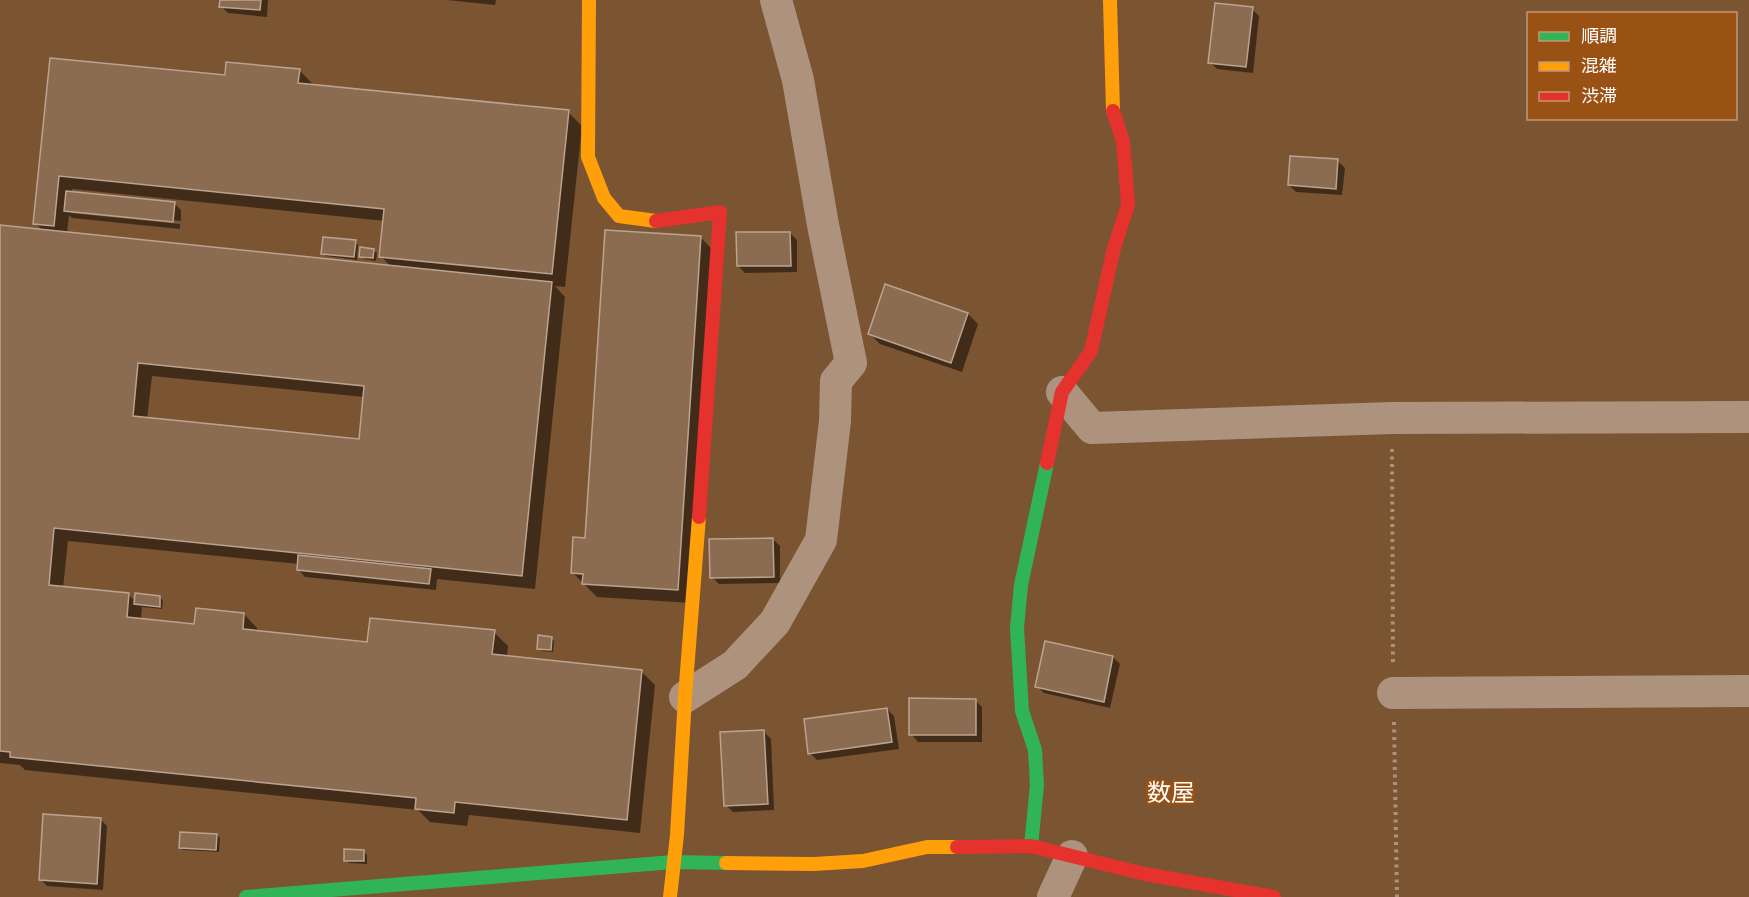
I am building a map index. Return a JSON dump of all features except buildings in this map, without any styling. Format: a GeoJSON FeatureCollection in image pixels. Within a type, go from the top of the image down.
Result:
{"type":"FeatureCollection","features":[{"type":"Feature","properties":{"kind":"street"},"geometry":{"type":"LineString","coordinates":[[589,0],[588,157],[604,198],[619,216],[656,221],[720,212],[677,835],[670,897]]}},
{"type":"Feature","properties":{"kind":"street"},"geometry":{"type":"LineString","coordinates":[[685,697],[735,665],[775,622],[821,540],[835,421],[836,381],[851,363],[823,225],[798,80],[776,0]]}},
{"type":"Feature","properties":{"kind":"street"},"geometry":{"type":"LineString","coordinates":[[1031,846],[1037,785],[1035,750],[1023,711],[1017,628],[1021,585],[1062,392],[1091,351],[1114,248],[1128,205],[1123,141],[1113,114],[1110,0]]}},
{"type":"Feature","properties":{"kind":"street"},"geometry":{"type":"LineString","coordinates":[[1062,392],[1092,428],[1392,418],[1749,417]]}},
{"type":"Feature","properties":{"kind":"street"},"geometry":{"type":"LineString","coordinates":[[1393,693],[1749,691]]}},
{"type":"Feature","properties":{"kind":"street"},"geometry":{"type":"LineString","coordinates":[[246,897],[673,862],[814,864],[863,861],[927,847],[1031,846],[1145,874],[1274,897]]}},
{"type":"Feature","properties":{"kind":"street"},"geometry":{"type":"LineString","coordinates":[[1053,897],[1072,856]]}},
{"type":"Feature","properties":{"kind":"path"},"geometry":{"type":"LineString","coordinates":[[1392,418],[1393,693],[1397,897]]}},
{"type":"Feature","properties":{"kind":"traffic: fast"},"geometry":{"type":"LineString","coordinates":[[1031,846],[1037,785],[1035,750],[1022,711],[1017,628],[1021,585],[1047,463]]}},
{"type":"Feature","properties":{"kind":"traffic: fast"},"geometry":{"type":"LineString","coordinates":[[246,897],[673,862],[726,863]]}},
{"type":"Feature","properties":{"kind":"traffic: slow"},"geometry":{"type":"LineString","coordinates":[[589,0],[588,157],[604,198],[619,216],[656,221]]}},
{"type":"Feature","properties":{"kind":"traffic: slow"},"geometry":{"type":"LineString","coordinates":[[1110,0],[1113,111]]}},
{"type":"Feature","properties":{"kind":"traffic: slow"},"geometry":{"type":"LineString","coordinates":[[670,897],[677,835],[699,517]]}},
{"type":"Feature","properties":{"kind":"traffic: slow"},"geometry":{"type":"LineString","coordinates":[[726,863],[814,864],[863,861],[927,847],[957,847]]}},
{"type":"Feature","properties":{"kind":"traffic: jam"},"geometry":{"type":"LineString","coordinates":[[1047,463],[1062,392],[1091,351],[1114,248],[1128,205],[1123,141],[1113,111]]}},
{"type":"Feature","properties":{"kind":"traffic: jam"},"geometry":{"type":"LineString","coordinates":[[656,221],[720,212],[699,517]]}},
{"type":"Feature","properties":{"kind":"traffic: jam"},"geometry":{"type":"LineString","coordinates":[[957,847],[1031,846],[1145,874],[1274,897]]}},
{"type":"Feature","properties":{"kind":"district","name":"数屋"},"geometry":{"type":"Point","coordinates":[1171,792]}}]}
